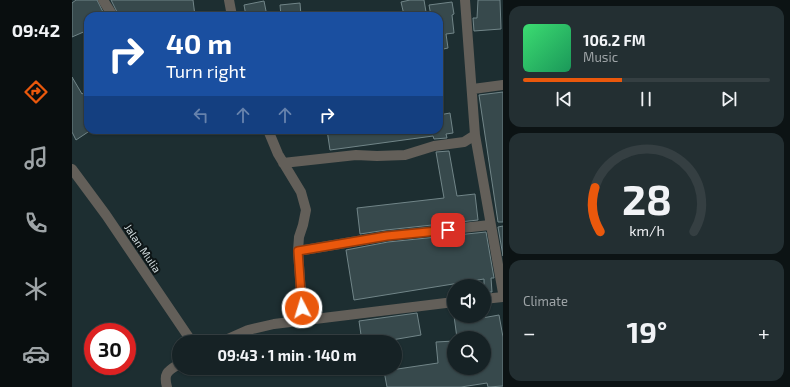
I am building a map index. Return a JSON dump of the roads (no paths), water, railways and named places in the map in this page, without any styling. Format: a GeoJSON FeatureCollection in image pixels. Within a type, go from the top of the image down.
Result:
{"type":"FeatureCollection","features":[{"type":"Feature","properties":{"kind":"street"},"geometry":{"type":"LineString","coordinates":[[103,0],[110,12]]}},
{"type":"Feature","properties":{"kind":"street"},"geometry":{"type":"LineString","coordinates":[[229,0],[231,12]]}},
{"type":"Feature","properties":{"kind":"street"},"geometry":{"type":"LineString","coordinates":[[465,0],[473,89],[475,135],[503,293]]}},
{"type":"Feature","properties":{"kind":"street"},"geometry":{"type":"LineString","coordinates":[[473,89],[503,85]]}},
{"type":"Feature","properties":{"kind":"street"},"geometry":{"type":"LineString","coordinates":[[270,134],[278,154],[301,192],[306,210],[299,237],[298,251],[303,321]]}},
{"type":"Feature","properties":{"kind":"street"},"geometry":{"type":"LineString","coordinates":[[283,163],[356,155],[405,155],[434,146],[464,142],[475,135]]}},
{"type":"Feature","properties":{"kind":"street","name":"Jalan Mulia"},"geometry":{"type":"LineString","coordinates":[[72,169],[106,215],[187,335]]}},
{"type":"Feature","properties":{"kind":"street"},"geometry":{"type":"LineString","coordinates":[[298,251],[387,236],[490,225]]}},
{"type":"Feature","properties":{"kind":"street"},"geometry":{"type":"LineString","coordinates":[[491,298],[503,297]]}},
{"type":"Feature","properties":{"kind":"street"},"geometry":{"type":"LineString","coordinates":[[237,335],[248,330],[268,325],[447,303]]}},
{"type":"Feature","properties":{"kind":"street"},"geometry":{"type":"LineString","coordinates":[[167,387],[165,381],[166,375],[172,368]]}}]}
